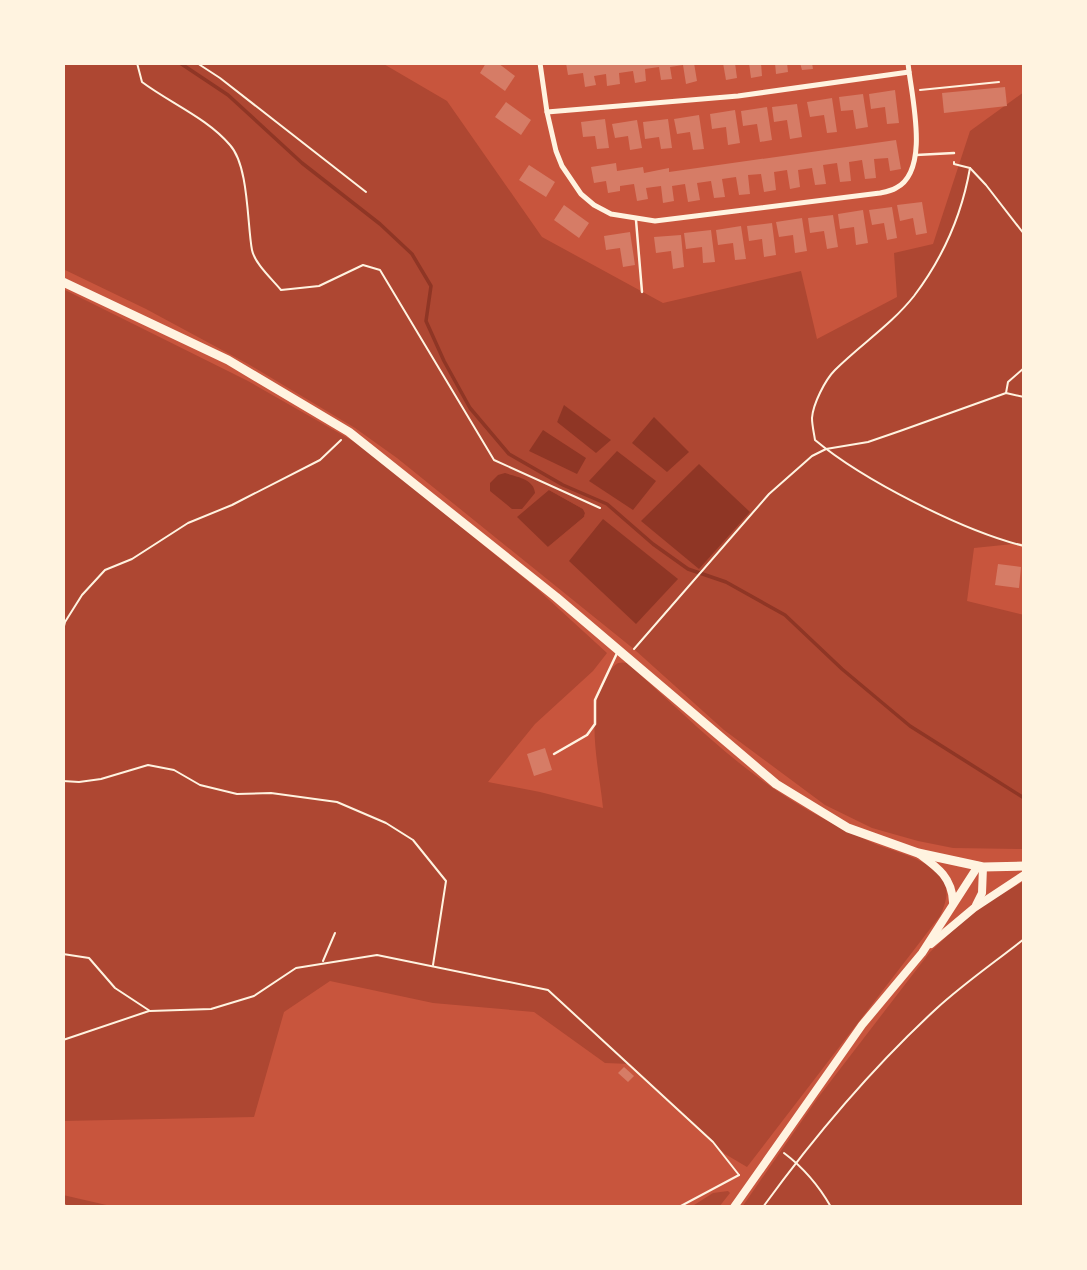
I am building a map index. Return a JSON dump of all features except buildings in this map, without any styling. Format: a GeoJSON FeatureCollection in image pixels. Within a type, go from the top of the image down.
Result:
{"type":"FeatureCollection","features":[{"type":"Feature","properties":{"kind":"main road"},"geometry":{"type":"LineString","coordinates":[[63,282],[228,360],[349,432],[556,597],[776,784],[848,828],[918,853],[980,866],[1024,866]]}},
{"type":"Feature","properties":{"kind":"main road"},"geometry":{"type":"LineString","coordinates":[[918,853],[946,877],[952,892],[953,905]]}},
{"type":"Feature","properties":{"kind":"main road"},"geometry":{"type":"LineString","coordinates":[[734,1207],[862,1025],[922,953],[980,866]]}},
{"type":"Feature","properties":{"kind":"main road"},"geometry":{"type":"LineString","coordinates":[[974,908],[982,893],[980,866]]}},
{"type":"Feature","properties":{"kind":"main road"},"geometry":{"type":"LineString","coordinates":[[922,953],[974,908],[1024,875]]}},
{"type":"Feature","properties":{"kind":"street"},"geometry":{"type":"LineString","coordinates":[[540,63],[556,150],[570,180],[594,205],[611,214],[655,221],[880,193],[896,188],[912,169],[916,156],[908,63]]}},
{"type":"Feature","properties":{"kind":"street"},"geometry":{"type":"LineString","coordinates":[[547,112],[737,96],[909,72]]}},
{"type":"Feature","properties":{"kind":"lane"},"geometry":{"type":"LineString","coordinates":[[916,156],[954,153]]}},
{"type":"Feature","properties":{"kind":"lane"},"geometry":{"type":"LineString","coordinates":[[636,220],[642,292]]}},
{"type":"Feature","properties":{"kind":"lane"},"geometry":{"type":"LineString","coordinates":[[554,754],[587,735],[595,724],[595,700],[618,650]]}},
{"type":"Feature","properties":{"kind":"path"},"geometry":{"type":"LineString","coordinates":[[136,63],[142,82],[204,122],[232,146],[243,176],[252,251],[281,290],[319,286],[363,265],[380,270],[494,460],[600,508]]}},
{"type":"Feature","properties":{"kind":"path"},"geometry":{"type":"LineString","coordinates":[[197,63],[366,192]]}},
{"type":"Feature","properties":{"kind":"path"},"geometry":{"type":"LineString","coordinates":[[911,91],[999,82]]}},
{"type":"Feature","properties":{"kind":"path"},"geometry":{"type":"LineString","coordinates":[[954,153],[954,164],[970,168],[999,200],[1024,234]]}},
{"type":"Feature","properties":{"kind":"path"},"geometry":{"type":"LineString","coordinates":[[970,168],[960,210],[935,264],[913,297],[887,324],[833,371],[822,390],[812,418],[815,440],[880,482],[948,518],[1024,546]]}},
{"type":"Feature","properties":{"kind":"path"},"geometry":{"type":"LineString","coordinates":[[1006,393],[1008,382],[1024,368]]}},
{"type":"Feature","properties":{"kind":"path"},"geometry":{"type":"LineString","coordinates":[[627,657],[769,494],[812,456],[826,449],[868,442],[1006,393],[1024,397]]}},
{"type":"Feature","properties":{"kind":"path"},"geometry":{"type":"LineString","coordinates":[[63,630],[82,595],[105,570],[132,559],[188,523],[232,505],[320,460],[349,432]]}},
{"type":"Feature","properties":{"kind":"path"},"geometry":{"type":"LineString","coordinates":[[63,780],[79,782],[101,779],[148,765],[174,770],[200,785],[237,794],[271,793],[337,802],[386,823],[412,840],[446,881],[433,966]]}},
{"type":"Feature","properties":{"kind":"path"},"geometry":{"type":"LineString","coordinates":[[323,962],[335,933]]}},
{"type":"Feature","properties":{"kind":"path"},"geometry":{"type":"LineString","coordinates":[[763,1207],[796,1162],[876,1070],[937,1008],[1024,939]]}},
{"type":"Feature","properties":{"kind":"path"},"geometry":{"type":"LineString","coordinates":[[63,954],[89,958],[114,988],[150,1011]]}},
{"type":"Feature","properties":{"kind":"path"},"geometry":{"type":"LineString","coordinates":[[63,1040],[150,1011],[211,1009],[254,996],[296,968],[377,955],[548,990],[713,1142],[749,1185]]}},
{"type":"Feature","properties":{"kind":"path"},"geometry":{"type":"LineString","coordinates":[[775,1146],[796,1162],[821,1190],[831,1207]]}},
{"type":"Feature","properties":{"kind":"path"},"geometry":{"type":"LineString","coordinates":[[680,1207],[739,1175]]}},
{"type":"Feature","properties":{"kind":"path"},"geometry":{"type":"LineString","coordinates":[[63,1206],[69,1207]]}},
{"type":"Feature","properties":{"kind":"shaded area"},"geometry":{"type":"Polygon","coordinates":[[[64,63],[382,63],[447,101],[542,237],[663,303],[801,271],[817,339],[897,297],[894,253],[933,244],[970,131],[1024,92],[1024,543],[974,548],[967,601],[1024,615],[1024,849],[953,848],[918,841],[872,828],[825,805],[724,730],[635,650],[397,458],[355,428],[248,364],[146,309],[63,269],[64,63]],[[565,406],[557,422],[610,440],[565,406]],[[549,490],[548,547],[584,517],[585,513],[583,509],[549,490]]]}},
{"type":"Feature","properties":{"kind":"shaded area"},"geometry":{"type":"Polygon","coordinates":[[[63,289],[248,381],[360,445],[535,587],[607,653],[593,671],[535,724],[488,782],[603,808],[596,756],[597,702],[601,686],[611,669],[619,663],[627,663],[705,734],[766,783],[830,822],[926,864],[940,876],[945,885],[946,901],[940,916],[747,1167],[725,1154],[630,1064],[605,1063],[534,1012],[433,1003],[330,981],[284,1012],[254,1117],[63,1121],[63,289]]]}},
{"type":"Feature","properties":{"kind":"shaded area"},"geometry":{"type":"Polygon","coordinates":[[[564,405],[611,440],[596,453],[557,422],[564,405]]]}},
{"type":"Feature","properties":{"kind":"shaded area"},"geometry":{"type":"Polygon","coordinates":[[[654,417],[689,452],[667,472],[632,443],[654,417]]]}},
{"type":"Feature","properties":{"kind":"shaded area"},"geometry":{"type":"Polygon","coordinates":[[[543,430],[586,458],[577,474],[529,451],[543,430]]]}},
{"type":"Feature","properties":{"kind":"shaded area"},"geometry":{"type":"Polygon","coordinates":[[[617,451],[656,481],[633,510],[589,481],[617,451]]]}},
{"type":"Feature","properties":{"kind":"shaded area"},"geometry":{"type":"Polygon","coordinates":[[[699,464],[750,512],[699,569],[641,521],[699,464]]]}},
{"type":"Feature","properties":{"kind":"shaded area"},"geometry":{"type":"Polygon","coordinates":[[[505,473],[524,479],[534,488],[535,493],[522,509],[512,509],[490,491],[490,483],[498,475],[505,473]]]}},
{"type":"Feature","properties":{"kind":"shaded area"},"geometry":{"type":"Polygon","coordinates":[[[549,490],[583,509],[585,513],[584,517],[548,547],[517,517],[549,490]]]}},
{"type":"Feature","properties":{"kind":"shaded area"},"geometry":{"type":"Polygon","coordinates":[[[603,519],[678,579],[636,624],[569,561],[603,519]]]}},
{"type":"Feature","properties":{"kind":"shaded area"},"geometry":{"type":"Polygon","coordinates":[[[1024,881],[1024,1207],[742,1207],[817,1099],[930,952],[962,922],[1024,881]]]}},
{"type":"Feature","properties":{"kind":"shaded area"},"geometry":{"type":"Polygon","coordinates":[[[713,1193],[730,1193],[719,1207],[691,1207],[713,1193]]]}},
{"type":"Feature","properties":{"kind":"shaded area"},"geometry":{"type":"Polygon","coordinates":[[[63,1195],[115,1207],[63,1207],[63,1195]]]}},
{"type":"Feature","properties":{"kind":"waterway"},"geometry":{"type":"LineString","coordinates":[[180,63],[228,95],[302,163],[380,224],[412,254],[431,286],[426,321],[444,361],[470,408],[509,454],[563,485],[607,504],[653,544],[688,569],[726,582],[785,615],[842,669],[910,726],[1024,798]]}}]}
